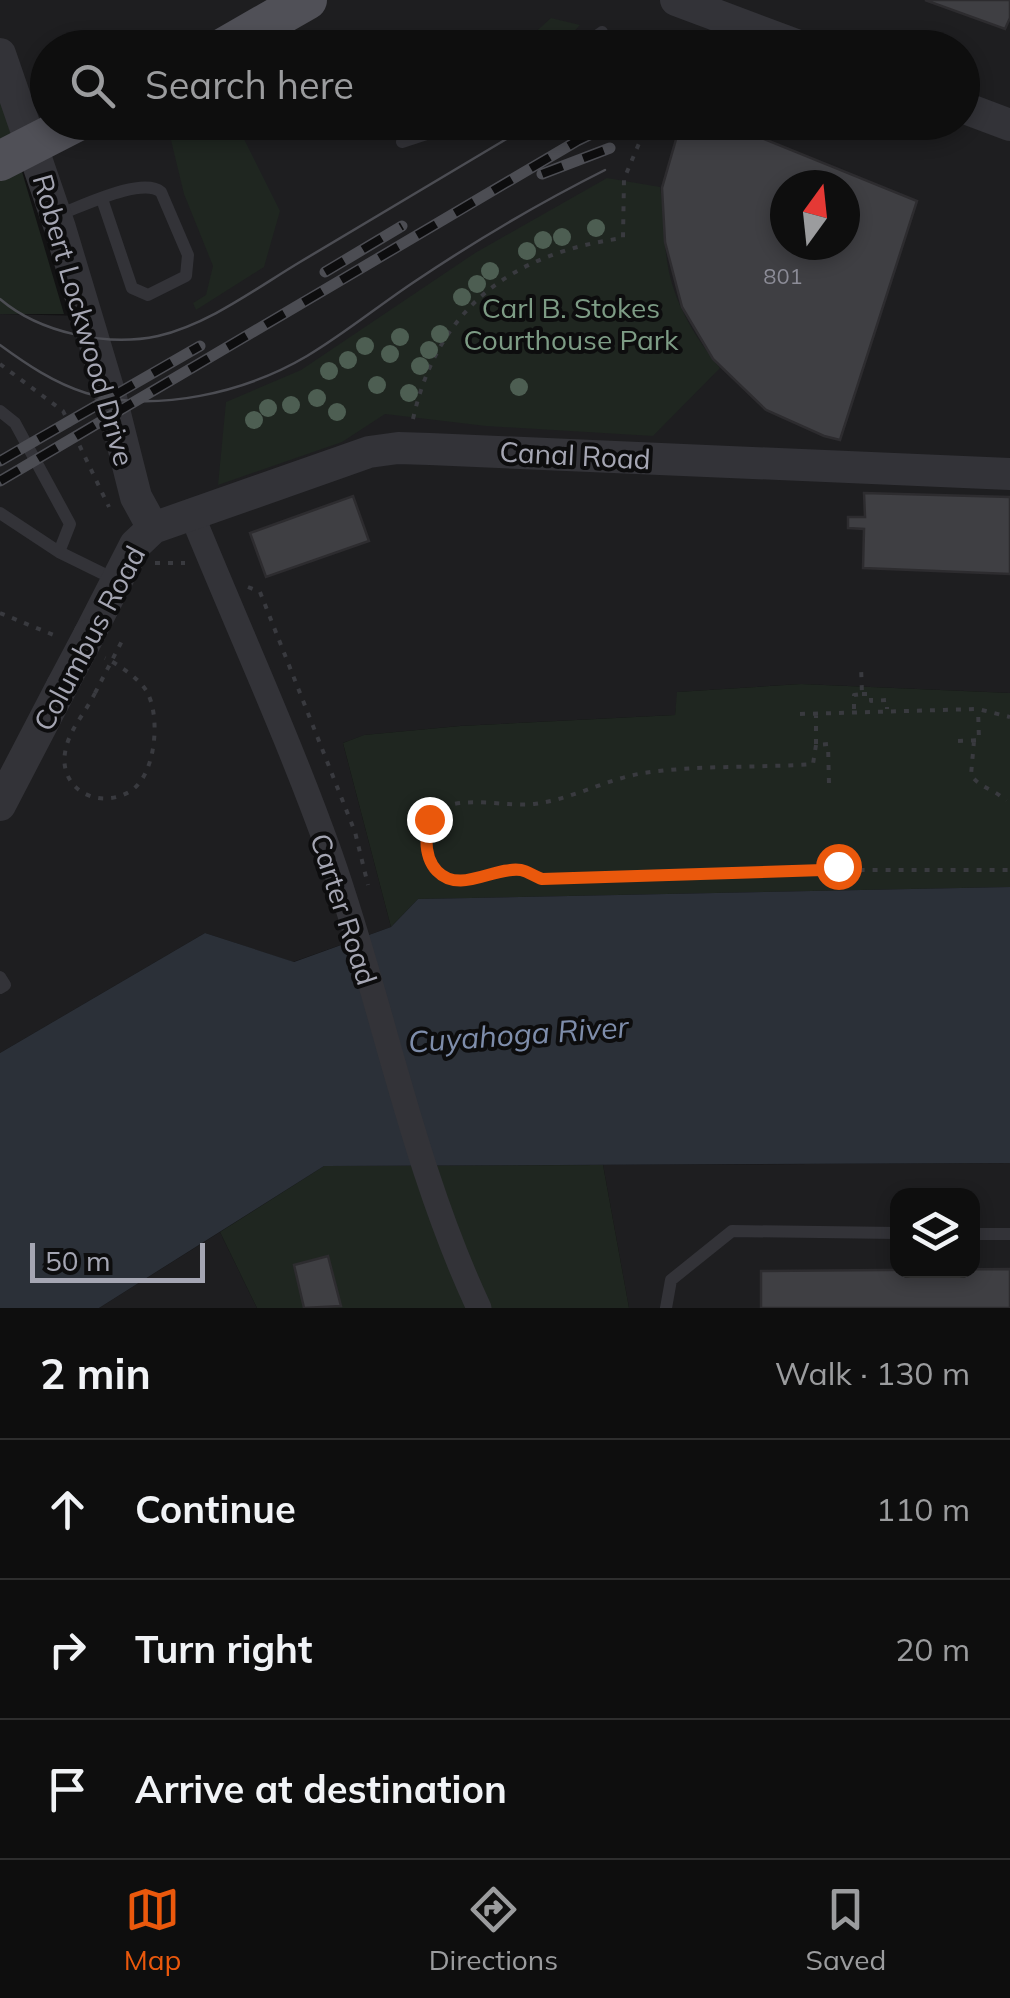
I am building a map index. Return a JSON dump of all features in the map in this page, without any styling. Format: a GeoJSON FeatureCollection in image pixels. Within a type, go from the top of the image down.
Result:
{"type":"FeatureCollection","features":[{"type":"Feature","properties":{"kind":"main road"},"geometry":{"type":"LineString","coordinates":[[254,30],[307,0]]}},
{"type":"Feature","properties":{"kind":"main road"},"geometry":{"type":"LineString","coordinates":[[0,161],[41,140]]}},
{"type":"Feature","properties":{"kind":"street"},"geometry":{"type":"LineString","coordinates":[[676,0],[756,30]]}},
{"type":"Feature","properties":{"kind":"street","name":"Robert Lockwood Drive"},"geometry":{"type":"LineString","coordinates":[[0,54],[56,216],[111,398],[136,497],[153,528]]}},
{"type":"Feature","properties":{"kind":"street"},"geometry":{"type":"LineString","coordinates":[[980,114],[1010,125]]}},
{"type":"Feature","properties":{"kind":"street","name":"Canal Road"},"geometry":{"type":"LineString","coordinates":[[153,528],[369,452],[398,448],[1010,474]]}},
{"type":"Feature","properties":{"kind":"street","name":"Carter Road"},"geometry":{"type":"LineString","coordinates":[[192,516],[330,854],[430,1190],[479,1308]]}},
{"type":"Feature","properties":{"kind":"street","name":"Columbus Road"},"geometry":{"type":"LineString","coordinates":[[0,804],[135,544],[153,528]]}},
{"type":"Feature","properties":{"kind":"lane"},"geometry":{"type":"LineString","coordinates":[[402,142],[408,140]]}},
{"type":"Feature","properties":{"kind":"lane"},"geometry":{"type":"LineString","coordinates":[[56,216],[102,199],[143,186],[153,186],[160,192],[190,262],[186,276],[148,295],[132,288],[102,199]]}},
{"type":"Feature","properties":{"kind":"lane"},"geometry":{"type":"LineString","coordinates":[[0,411],[14,423],[70,524],[58,552]]}},
{"type":"Feature","properties":{"kind":"lane"},"geometry":{"type":"LineString","coordinates":[[0,514],[58,552],[116,580]]}},
{"type":"Feature","properties":{"kind":"lane"},"geometry":{"type":"LineString","coordinates":[[0,978],[5,985],[0,988]]}},
{"type":"Feature","properties":{"kind":"lane"},"geometry":{"type":"LineString","coordinates":[[666,1308],[671,1280],[732,1231],[890,1233]]}},
{"type":"Feature","properties":{"kind":"lane"},"geometry":{"type":"LineString","coordinates":[[980,1234],[1010,1234]]}},
{"type":"Feature","properties":{"kind":"path"},"geometry":{"type":"LineString","coordinates":[[418,393],[445,337],[481,295],[505,276],[584,244],[623,238],[624,179],[640,140]]}},
{"type":"Feature","properties":{"kind":"path"},"geometry":{"type":"LineString","coordinates":[[0,364],[63,412],[106,503]]}},
{"type":"Feature","properties":{"kind":"path"},"geometry":{"type":"LineString","coordinates":[[0,612],[84,643],[110,660],[146,688],[154,708],[156,732],[148,768],[130,792],[104,798],[87,796],[72,788],[64,772],[66,746],[95,693],[124,637]]}},
{"type":"Feature","properties":{"kind":"path"},"geometry":{"type":"LineString","coordinates":[[862,666],[862,694]]}},
{"type":"Feature","properties":{"kind":"path"},"geometry":{"type":"LineString","coordinates":[[854,710],[854,695],[871,694],[871,700],[886,700],[887,710]]}},
{"type":"Feature","properties":{"kind":"path"},"geometry":{"type":"LineString","coordinates":[[958,741],[979,740],[978,708]]}},
{"type":"Feature","properties":{"kind":"path"},"geometry":{"type":"LineString","coordinates":[[800,714],[978,708],[1010,717]]}},
{"type":"Feature","properties":{"kind":"path"},"geometry":{"type":"LineString","coordinates":[[816,713],[814,764],[645,773],[580,795],[534,804],[506,806],[484,802],[442,807],[429,819],[425,838],[430,864],[442,876],[461,881],[520,870],[542,879],[823,870],[838,866],[858,870],[1010,870]]}},
{"type":"Feature","properties":{"kind":"path"},"geometry":{"type":"LineString","coordinates":[[974,741],[971,775],[979,786],[1000,794],[1006,802]]}},
{"type":"Feature","properties":{"kind":"path"},"geometry":{"type":"LineString","coordinates":[[816,745],[828,744],[828,784]]}},
{"type":"Feature","properties":{"kind":"shaded area"},"geometry":{"type":"Polygon","coordinates":[[[0,0],[1010,0],[1010,693],[801,684],[678,692],[675,715],[365,735],[343,743],[391,927],[293,962],[205,933],[0,1053],[0,314],[85,316],[0,54],[0,0]]]}},
{"type":"Feature","properties":{"kind":"shaded area"},"geometry":{"type":"Polygon","coordinates":[[[1010,1163],[1010,1308],[629,1308],[603,1165],[1010,1163]]]}},
{"type":"Feature","properties":{"kind":"shaded area"},"geometry":{"type":"Polygon","coordinates":[[[220,1232],[257,1308],[99,1308],[220,1232]]]}},
{"type":"Feature","properties":{"kind":"green space"},"geometry":{"type":"Polygon","coordinates":[[[551,18],[580,25],[575,30],[538,30],[551,18]]]}},
{"type":"Feature","properties":{"kind":"green space"},"geometry":{"type":"Polygon","coordinates":[[[0,97],[64,314],[0,314],[0,97]]]}},
{"type":"Feature","properties":{"kind":"green space"},"geometry":{"type":"Polygon","coordinates":[[[171,140],[244,140],[280,211],[264,267],[196,310],[193,303],[206,295],[213,266],[184,194],[171,140]]]}},
{"type":"Feature","properties":{"kind":"green space","name":"Carl B. Stokes Courthouse Park"},"geometry":{"type":"Polygon","coordinates":[[[607,178],[660,187],[667,261],[677,298],[720,368],[653,436],[486,426],[385,414],[342,442],[218,485],[226,402],[301,370],[475,253],[607,178]]]}},
{"type":"Feature","properties":{"kind":"green space"},"geometry":{"type":"Polygon","coordinates":[[[801,684],[1010,693],[1010,887],[418,899],[391,927],[343,743],[364,735],[460,726],[675,715],[677,692],[801,684]]]}},
{"type":"Feature","properties":{"kind":"green space"},"geometry":{"type":"Polygon","coordinates":[[[603,1165],[629,1308],[257,1308],[220,1232],[324,1166],[603,1165]]]}},
{"type":"Feature","properties":{"kind":"water","name":"Cuyahoga River"},"geometry":{"type":"Polygon","coordinates":[[[1010,887],[1010,1163],[324,1166],[99,1308],[0,1308],[0,1053],[205,933],[294,962],[391,927],[418,899],[1010,887]]]}},
{"type":"Feature","properties":{"kind":"building"},"geometry":{"type":"Polygon","coordinates":[[[925,0],[1010,0],[1010,18],[1005,29],[925,0]]]}},
{"type":"Feature","properties":{"kind":"building"},"geometry":{"type":"Polygon","coordinates":[[[676,140],[766,140],[840,170],[770,170],[770,260],[860,260],[860,178],[917,201],[840,440],[766,410],[713,359],[682,307],[665,242],[662,188],[676,140]]]}},
{"type":"Feature","properties":{"kind":"building"},"geometry":{"type":"Polygon","coordinates":[[[864,493],[1010,497],[1010,574],[863,568],[864,529],[848,528],[848,517],[865,517],[864,493]]]}},
{"type":"Feature","properties":{"kind":"building"},"geometry":{"type":"Polygon","coordinates":[[[353,496],[369,541],[266,577],[250,533],[353,496]]]}},
{"type":"Feature","properties":{"kind":"building"},"geometry":{"type":"Polygon","coordinates":[[[328,1256],[341,1306],[304,1308],[294,1265],[328,1256]]]}},
{"type":"Feature","properties":{"kind":"building"},"geometry":{"type":"Polygon","coordinates":[[[980,1269],[1010,1269],[1010,1308],[761,1308],[761,1271],[890,1270],[890,1278],[980,1278],[980,1269]]]}},
{"type":"Feature","properties":{"kind":"tram line"},"geometry":{"type":"LineString","coordinates":[[0,299],[34,321],[75,334],[117,340],[158,336],[231,305],[505,140]]}},
{"type":"Feature","properties":{"kind":"tram line"},"geometry":{"type":"LineString","coordinates":[[0,345],[63,384],[113,399],[171,400],[229,389],[307,356],[460,252],[605,170]]}},
{"type":"Feature","properties":{"kind":"railway"},"geometry":{"type":"LineString","coordinates":[[0,481],[579,140]]}},
{"type":"Feature","properties":{"kind":"railway"},"geometry":{"type":"LineString","coordinates":[[542,174],[610,148]]}},
{"type":"Feature","properties":{"kind":"railway"},"geometry":{"type":"LineString","coordinates":[[325,272],[402,226]]}},
{"type":"Feature","properties":{"kind":"railway"},"geometry":{"type":"LineString","coordinates":[[0,461],[200,346]]}},
{"type":"Feature","properties":{"kind":"route"},"geometry":{"type":"LineString","coordinates":[[429,819],[425,838],[430,864],[442,876],[461,881],[520,870],[542,879],[823,870],[838,866]]}}]}
